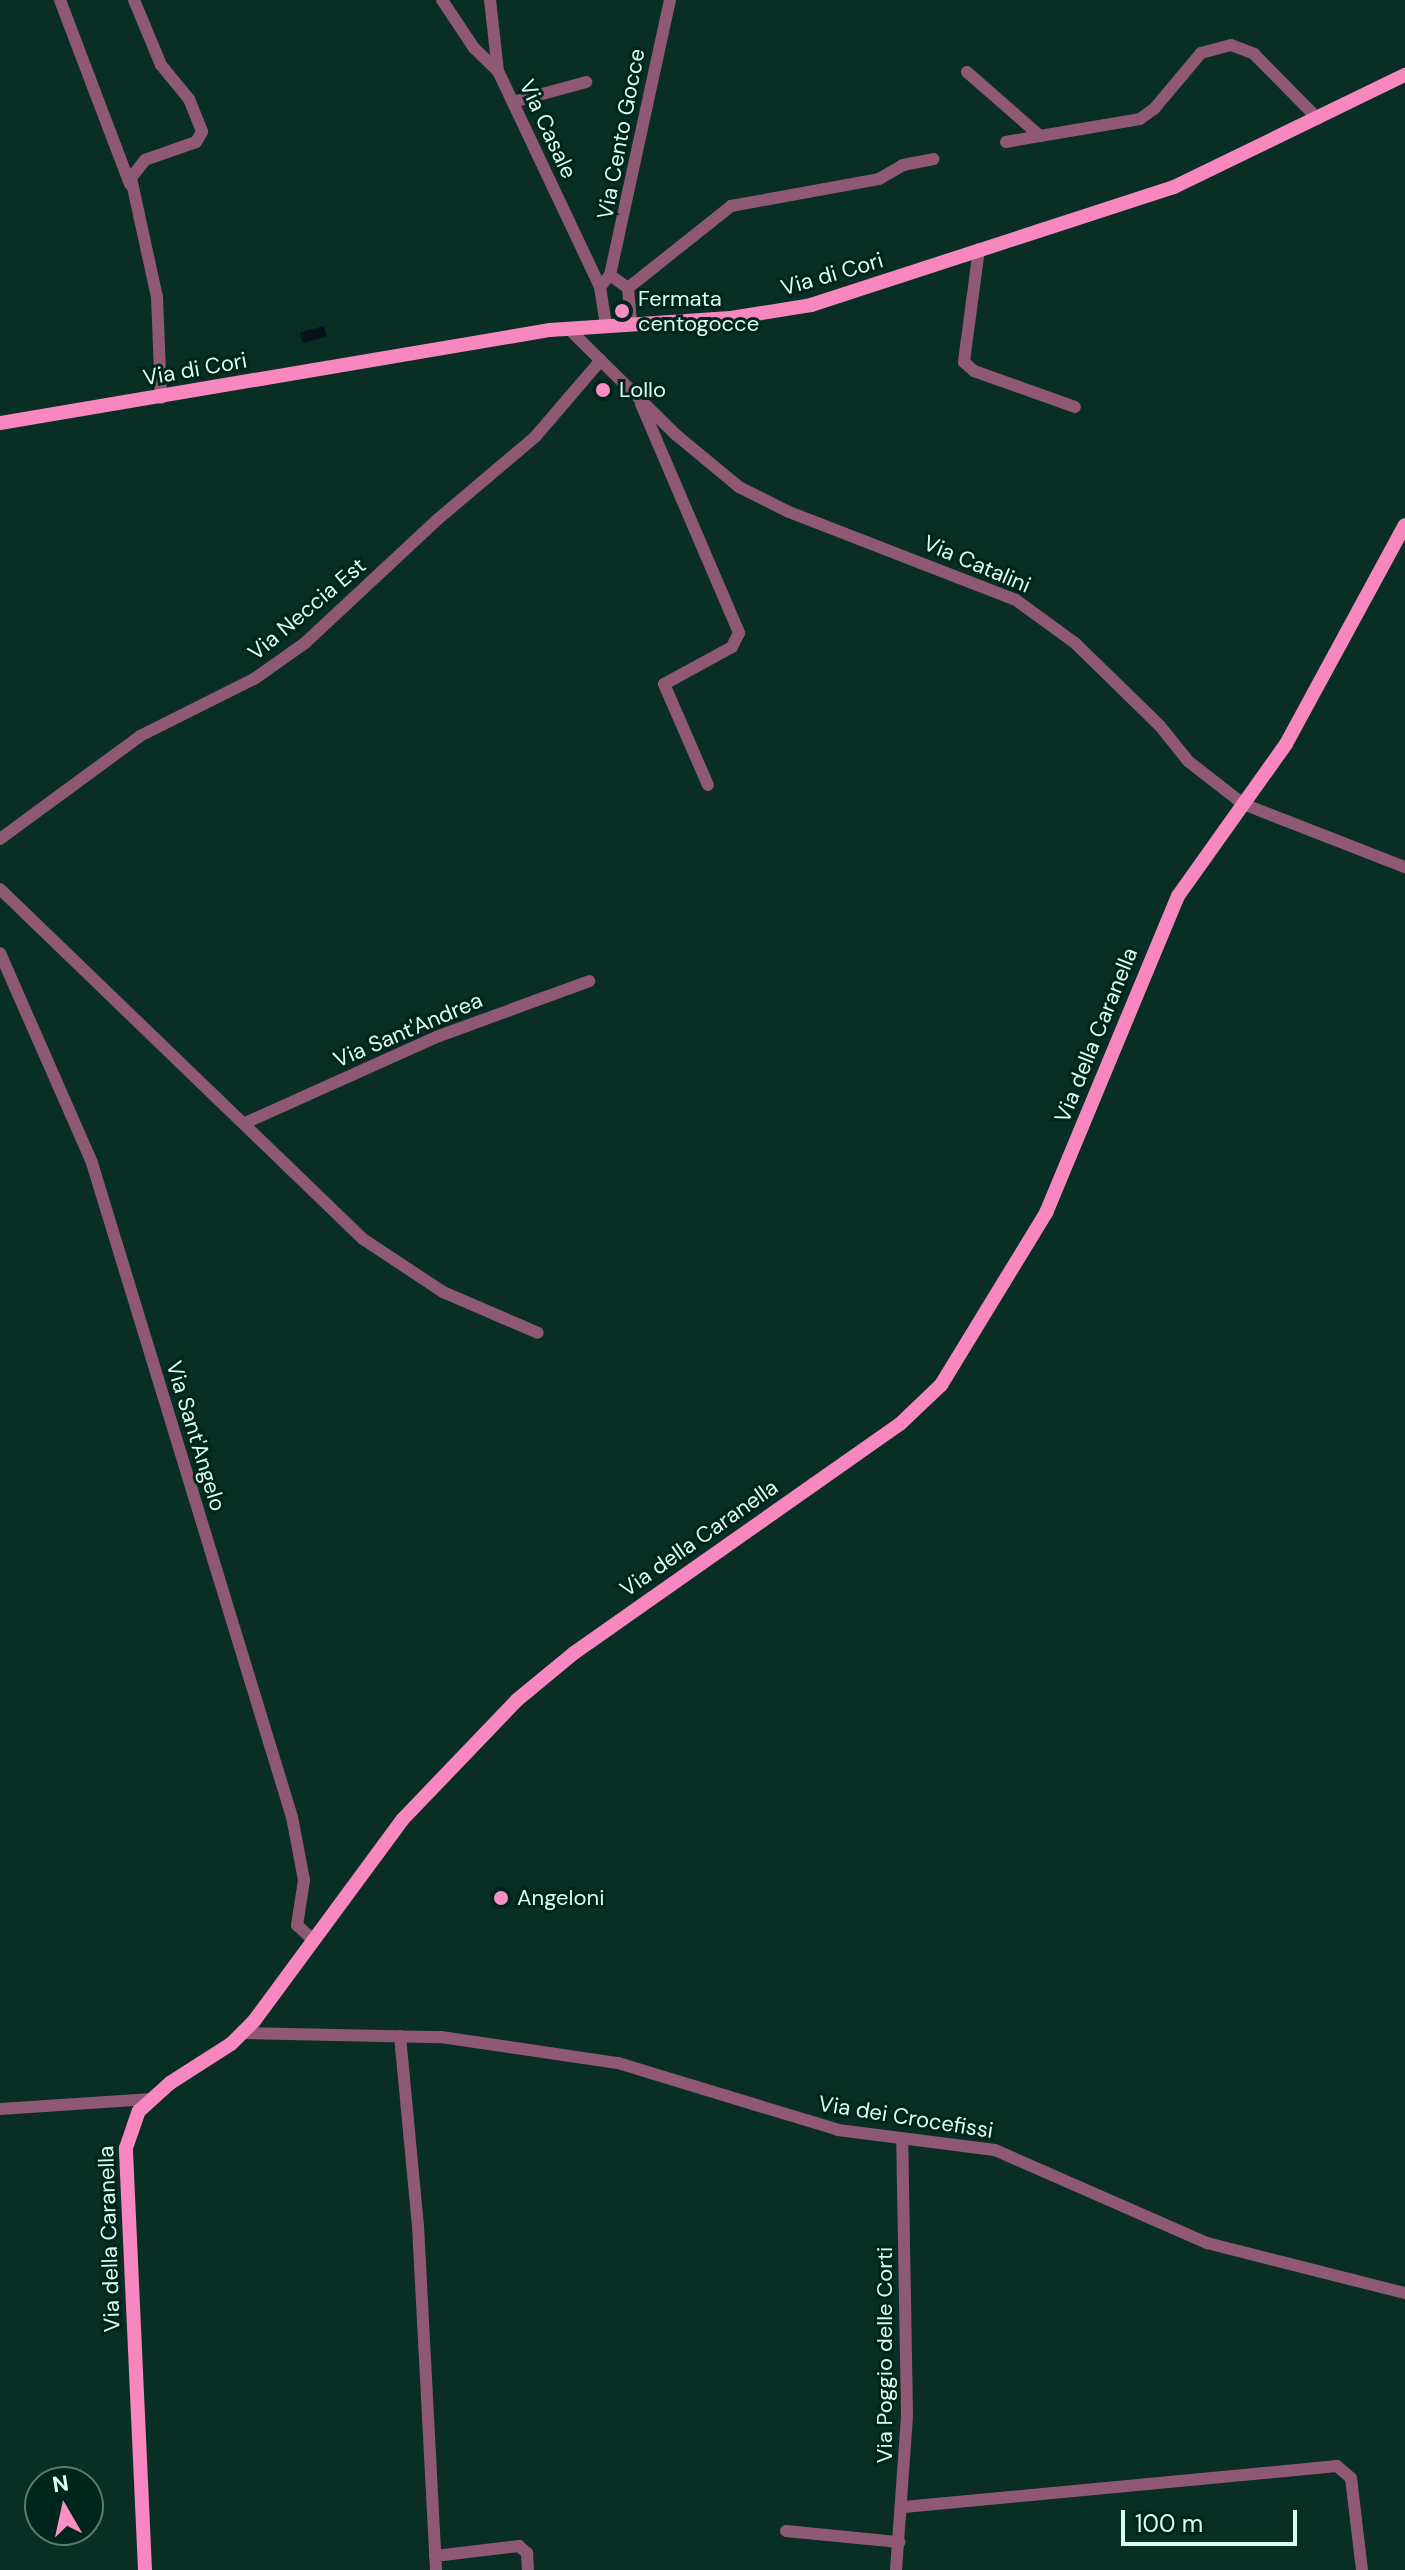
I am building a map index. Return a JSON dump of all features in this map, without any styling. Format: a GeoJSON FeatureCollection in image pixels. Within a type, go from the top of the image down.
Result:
{"type":"FeatureCollection","features":[{"type":"Feature","properties":{"kind":"main road","name":"Via di Cori"},"geometry":{"type":"LineString","coordinates":[[0,423],[568,328],[793,310],[1174,187],[1405,75]]}},
{"type":"Feature","properties":{"kind":"main road","name":"Via della Caranella"},"geometry":{"type":"LineString","coordinates":[[145,2570],[126,2143],[149,2099],[242,2033],[311,1938],[420,1799],[530,1688],[900,1424],[941,1385],[1046,1213],[1172,909],[1204,853],[1289,739],[1405,525]]}},
{"type":"Feature","properties":{"kind":"street"},"geometry":{"type":"LineString","coordinates":[[60,0],[130,184],[157,297],[161,398]]}},
{"type":"Feature","properties":{"kind":"street"},"geometry":{"type":"LineString","coordinates":[[130,184],[141,163],[198,141],[202,132],[189,99],[161,65],[134,0]]}},
{"type":"Feature","properties":{"kind":"street","name":"Via Casale"},"geometry":{"type":"LineString","coordinates":[[442,0],[474,48],[498,71],[600,287],[606,325]]}},
{"type":"Feature","properties":{"kind":"street"},"geometry":{"type":"LineString","coordinates":[[490,0],[498,71]]}},
{"type":"Feature","properties":{"kind":"street","name":"Via Cento Gocce"},"geometry":{"type":"LineString","coordinates":[[610,275],[670,0]]}},
{"type":"Feature","properties":{"kind":"street"},"geometry":{"type":"LineString","coordinates":[[1006,142],[1143,117],[1198,55],[1222,44],[1254,54],[1318,119]]}},
{"type":"Feature","properties":{"kind":"street"},"geometry":{"type":"LineString","coordinates":[[967,72],[1040,136]]}},
{"type":"Feature","properties":{"kind":"street"},"geometry":{"type":"LineString","coordinates":[[513,102],[586,82]]}},
{"type":"Feature","properties":{"kind":"street"},"geometry":{"type":"LineString","coordinates":[[628,288],[731,206],[876,179],[903,165],[933,159]]}},
{"type":"Feature","properties":{"kind":"street"},"geometry":{"type":"LineString","coordinates":[[979,249],[963,347],[966,365],[1075,407]]}},
{"type":"Feature","properties":{"kind":"street"},"geometry":{"type":"LineString","coordinates":[[600,287],[610,275],[628,288],[631,324]]}},
{"type":"Feature","properties":{"kind":"street","name":"Via Catalini"},"geometry":{"type":"LineString","coordinates":[[568,328],[708,463],[754,495],[1029,608],[1091,658],[1188,761],[1243,804],[1405,867]]}},
{"type":"Feature","properties":{"kind":"street","name":"Via Neccia Est"},"geometry":{"type":"LineString","coordinates":[[0,839],[145,732],[254,679],[305,643],[438,519],[535,437],[601,360]]}},
{"type":"Feature","properties":{"kind":"street"},"geometry":{"type":"LineString","coordinates":[[638,397],[739,633],[732,647],[664,684],[708,785]]}},
{"type":"Feature","properties":{"kind":"street"},"geometry":{"type":"LineString","coordinates":[[0,889],[380,1251],[443,1292],[538,1333]]}},
{"type":"Feature","properties":{"kind":"street","name":"Via Sant'Angelo"},"geometry":{"type":"LineString","coordinates":[[0,953],[89,1153],[292,1817],[304,1880],[297,1925],[311,1938]]}},
{"type":"Feature","properties":{"kind":"street","name":"Via Sant'Andrea"},"geometry":{"type":"LineString","coordinates":[[245,1123],[439,1036],[589,981]]}},
{"type":"Feature","properties":{"kind":"street","name":"Via dei Crocefissi"},"geometry":{"type":"LineString","coordinates":[[242,2033],[400,2036],[618,2063],[814,2124],[999,2151],[1207,2243],[1405,2293]]}},
{"type":"Feature","properties":{"kind":"street"},"geometry":{"type":"LineString","coordinates":[[400,2036],[418,2226],[436,2563],[519,2546],[527,2553],[528,2570]]}},
{"type":"Feature","properties":{"kind":"street"},"geometry":{"type":"LineString","coordinates":[[0,2109],[149,2099]]}},
{"type":"Feature","properties":{"kind":"street","name":"Via Poggio delle Corti"},"geometry":{"type":"LineString","coordinates":[[896,2570],[904,2507],[907,2406],[902,2139]]}},
{"type":"Feature","properties":{"kind":"street"},"geometry":{"type":"LineString","coordinates":[[904,2507],[1337,2466],[1351,2478],[1362,2570]]}},
{"type":"Feature","properties":{"kind":"street"},"geometry":{"type":"LineString","coordinates":[[786,2531],[899,2542]]}},
{"type":"Feature","properties":{"kind":"shaded area"},"geometry":{"type":"Polygon","coordinates":[[[324,326],[327,337],[303,343],[300,332],[324,326]]]}},
{"type":"Feature","properties":{"kind":"place","name":"Fermata centogocce"},"geometry":{"type":"Point","coordinates":[622,311]}},
{"type":"Feature","properties":{"kind":"place","name":"Lollo"},"geometry":{"type":"Point","coordinates":[603,390]}},
{"type":"Feature","properties":{"kind":"place","name":"Angeloni"},"geometry":{"type":"Point","coordinates":[501,1898]}}]}
